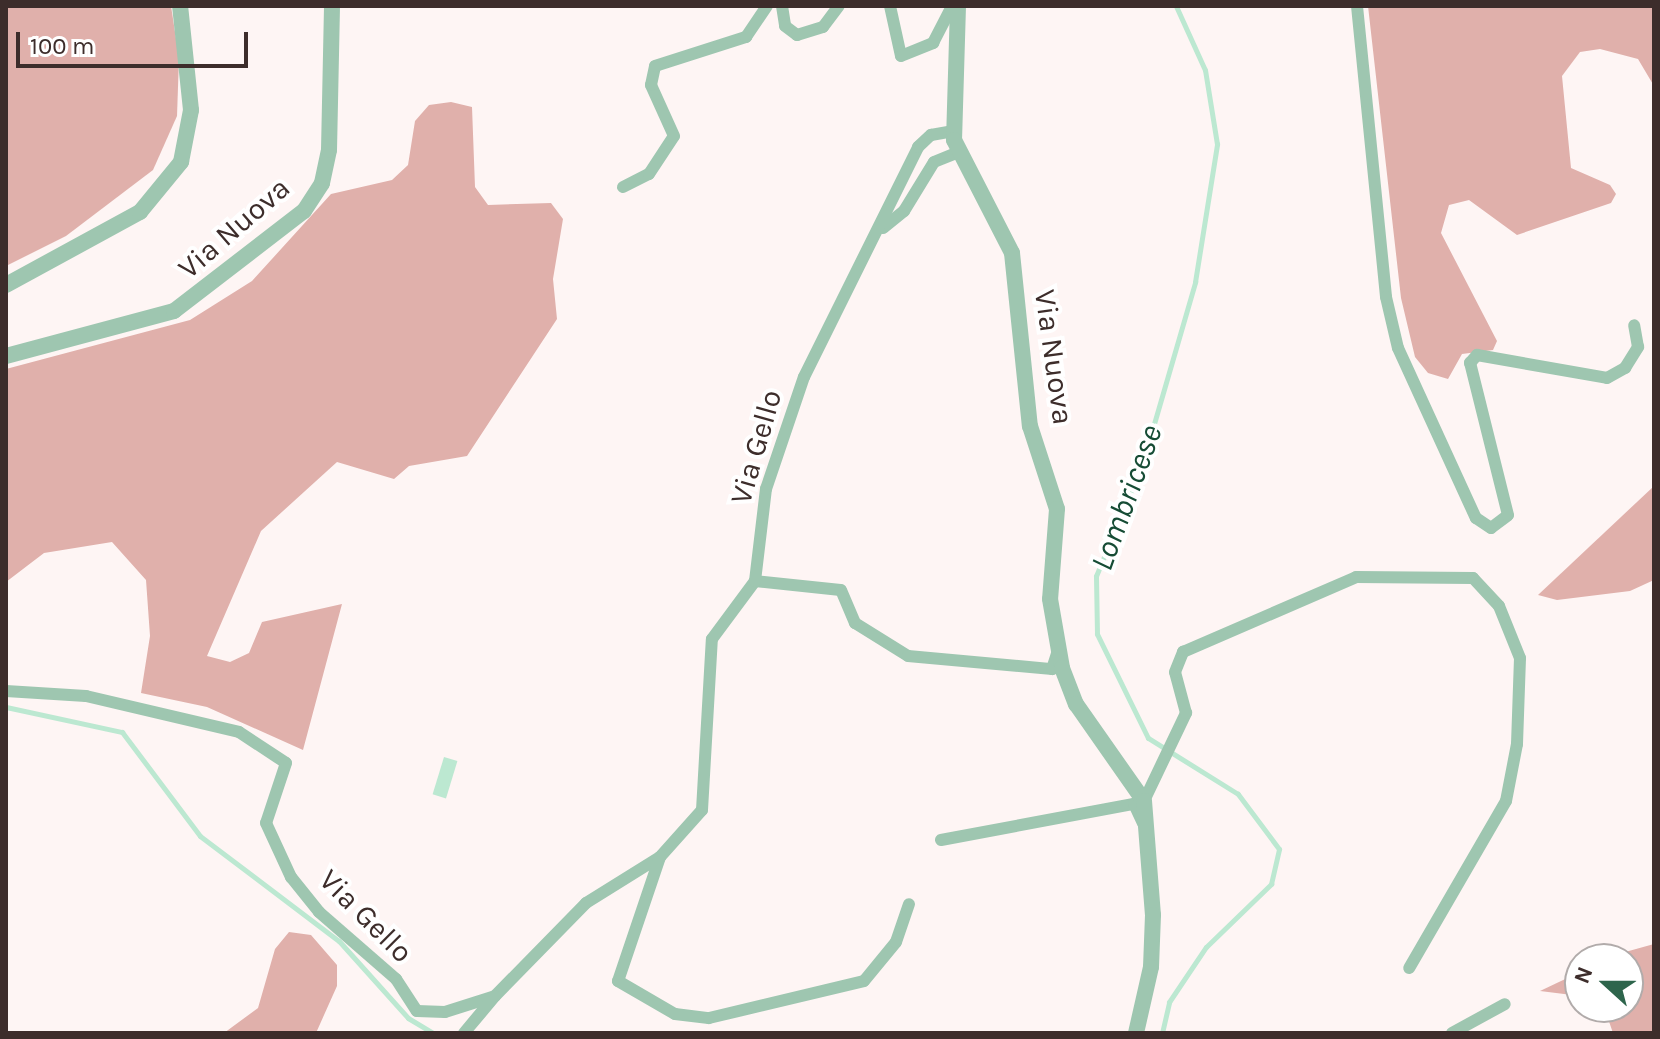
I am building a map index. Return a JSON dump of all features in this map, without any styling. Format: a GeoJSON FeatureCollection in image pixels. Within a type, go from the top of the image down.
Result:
{"type":"FeatureCollection","features":[{"type":"Feature","properties":{"kind":"street"},"geometry":{"type":"LineString","coordinates":[[6,285],[140,212],[181,162],[191,110],[180,6]]}},
{"type":"Feature","properties":{"kind":"street","name":"Via Nuova"},"geometry":{"type":"LineString","coordinates":[[6,356],[174,311],[304,211],[322,183],[329,150],[332,6]]}},
{"type":"Feature","properties":{"kind":"street"},"geometry":{"type":"LineString","coordinates":[[623,187],[649,174],[674,136],[651,85],[655,66],[746,37],[767,6]]}},
{"type":"Feature","properties":{"kind":"street"},"geometry":{"type":"LineString","coordinates":[[782,6],[785,26],[797,35],[823,27],[839,6]]}},
{"type":"Feature","properties":{"kind":"street"},"geometry":{"type":"LineString","coordinates":[[890,6],[901,56],[933,43],[952,6]]}},
{"type":"Feature","properties":{"kind":"street","name":"Via Nuova"},"geometry":{"type":"LineString","coordinates":[[958,6],[954,131],[959,152],[1012,253],[1030,426],[1057,509],[1050,599],[1058,650],[1076,704],[1144,801]]}},
{"type":"Feature","properties":{"kind":"street"},"geometry":{"type":"LineString","coordinates":[[1357,6],[1366,151],[1386,297],[1398,348],[1476,518],[1491,528],[1508,515],[1470,363],[1477,355],[1607,378],[1625,368],[1638,347],[1634,325]]}},
{"type":"Feature","properties":{"kind":"street","name":"Via Gello"},"geometry":{"type":"LineString","coordinates":[[6,691],[86,696],[239,732],[286,763],[266,823],[291,877],[319,912],[396,979],[417,1011],[445,1012],[495,996],[586,903],[660,857],[702,810],[712,639],[755,581],[771,469],[804,377],[880,230],[918,147],[931,135],[954,131]]}},
{"type":"Feature","properties":{"kind":"street","name":"Via Gello"},"geometry":{"type":"LineString","coordinates":[[880,230],[904,211],[934,162],[959,152]]}},
{"type":"Feature","properties":{"kind":"street"},"geometry":{"type":"LineString","coordinates":[[1136,1033],[1151,967],[1144,801],[1177,742],[1186,713],[1175,672],[1183,652],[1356,577],[1454,573],[1487,587],[1520,658],[1506,801],[1409,968]]}},
{"type":"Feature","properties":{"kind":"street"},"geometry":{"type":"LineString","coordinates":[[755,581],[841,590],[855,623],[908,656],[1052,669],[1058,650]]}},
{"type":"Feature","properties":{"kind":"street"},"geometry":{"type":"LineString","coordinates":[[941,840],[1134,804],[1145,828]]}},
{"type":"Feature","properties":{"kind":"street","name":"Via Gello"},"geometry":{"type":"LineString","coordinates":[[660,857],[618,981],[675,1014],[709,1018],[864,981],[896,942],[909,904]]}},
{"type":"Feature","properties":{"kind":"street"},"geometry":{"type":"LineString","coordinates":[[464,1033],[495,996]]}},
{"type":"Feature","properties":{"kind":"street"},"geometry":{"type":"LineString","coordinates":[[1452,1033],[1505,1004]]}},
{"type":"Feature","properties":{"kind":"shaded area"},"geometry":{"type":"Polygon","coordinates":[[[6,6],[171,6],[179,58],[177,116],[153,170],[66,236],[6,266],[6,6]]]}},
{"type":"Feature","properties":{"kind":"shaded area"},"geometry":{"type":"Polygon","coordinates":[[[1368,6],[1654,6],[1654,86],[1638,59],[1600,49],[1580,52],[1562,76],[1571,168],[1610,185],[1616,194],[1611,203],[1517,235],[1469,200],[1449,205],[1441,233],[1497,341],[1493,350],[1462,354],[1448,379],[1428,373],[1415,357],[1401,298],[1368,6]]]}},
{"type":"Feature","properties":{"kind":"shaded area"},"geometry":{"type":"Polygon","coordinates":[[[451,102],[472,107],[475,187],[488,205],[551,203],[563,219],[553,279],[557,319],[467,456],[409,466],[394,479],[337,462],[261,531],[207,656],[230,662],[249,653],[262,622],[342,604],[303,750],[207,707],[141,693],[150,636],[146,580],[112,542],[44,553],[6,582],[6,369],[190,320],[252,281],[331,194],[392,180],[408,165],[415,121],[429,105],[451,102]]]}},
{"type":"Feature","properties":{"kind":"shaded area"},"geometry":{"type":"Polygon","coordinates":[[[1654,486],[1654,580],[1630,591],[1557,600],[1538,595],[1654,486]]]}},
{"type":"Feature","properties":{"kind":"shaded area"},"geometry":{"type":"Polygon","coordinates":[[[444,757],[457,761],[446,798],[433,794],[444,757]]]}},
{"type":"Feature","properties":{"kind":"shaded area"},"geometry":{"type":"Polygon","coordinates":[[[289,932],[311,935],[337,965],[337,986],[316,1033],[224,1033],[258,1008],[275,949],[289,932]]]}},
{"type":"Feature","properties":{"kind":"shaded area"},"geometry":{"type":"Polygon","coordinates":[[[1654,944],[1653,1033],[1613,1033],[1610,1023],[1644,1023],[1644,947],[1654,944]]]}},
{"type":"Feature","properties":{"kind":"shaded area"},"geometry":{"type":"Polygon","coordinates":[[[1564,980],[1564,994],[1540,991],[1564,980]]]}},
{"type":"Feature","properties":{"kind":"waterway","name":"Lombricese"},"geometry":{"type":"LineString","coordinates":[[1162,1033],[1169,1002],[1206,947],[1271,884],[1279,849],[1238,794],[1148,738],[1097,634],[1096,576],[1142,465],[1195,282],[1217,144],[1205,70],[1176,6]]}},
{"type":"Feature","properties":{"kind":"waterway"},"geometry":{"type":"LineString","coordinates":[[6,707],[122,732],[200,836],[339,941],[408,1018],[433,1033]]}}]}
